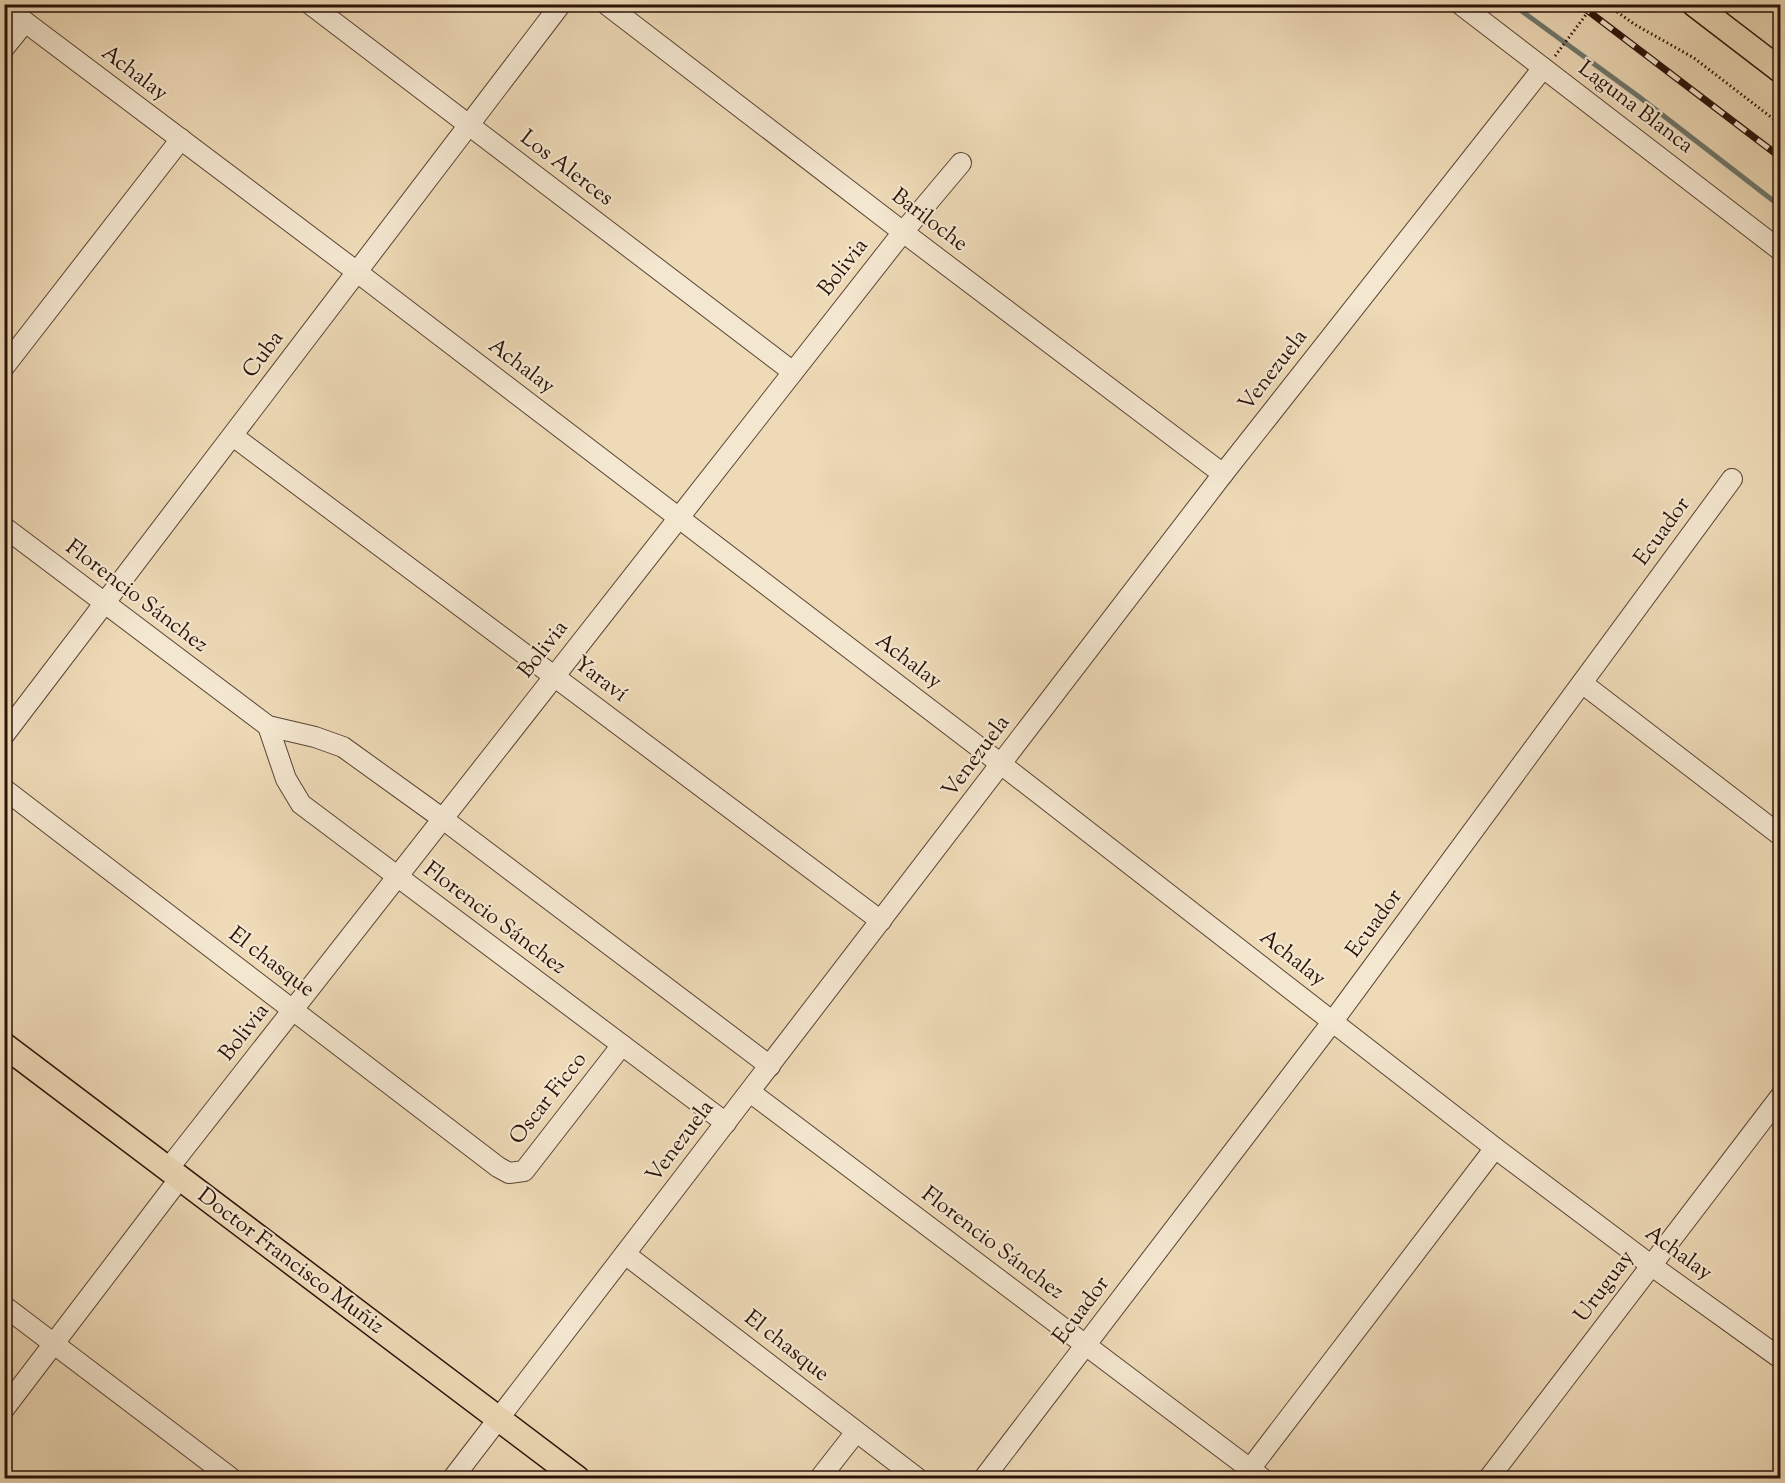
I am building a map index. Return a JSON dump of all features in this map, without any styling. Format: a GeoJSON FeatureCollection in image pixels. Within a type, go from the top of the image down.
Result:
{"type":"FeatureCollection","features":[{"type":"Feature","properties":{"kind":"main road"},"geometry":{"type":"LineString","coordinates":[[1694,4],[1780,70]]}},
{"type":"Feature","properties":{"kind":"main road","name":"Doctor Francisco Muñiz"},"geometry":{"type":"LineString","coordinates":[[4,1045],[577,1479]]}},
{"type":"Feature","properties":{"kind":"street","name":"Los Alerces"},"geometry":{"type":"LineString","coordinates":[[310,4],[793,372]]}},
{"type":"Feature","properties":{"kind":"street","name":"Cuba"},"geometry":{"type":"LineString","coordinates":[[4,735],[561,4]]}},
{"type":"Feature","properties":{"kind":"street","name":"Bariloche"},"geometry":{"type":"LineString","coordinates":[[606,4],[1223,474]]}},
{"type":"Feature","properties":{"kind":"street","name":"Laguna Blanca"},"geometry":{"type":"LineString","coordinates":[[1460,4],[1780,250]]}},
{"type":"Feature","properties":{"kind":"street","name":"Achalay"},"geometry":{"type":"LineString","coordinates":[[4,6],[357,272],[1001,764],[1495,1148],[1652,1266],[1780,1358]]}},
{"type":"Feature","properties":{"kind":"street"},"geometry":{"type":"LineString","coordinates":[[4,48],[25,22]]}},
{"type":"Feature","properties":{"kind":"street","name":"Venezuela"},"geometry":{"type":"LineString","coordinates":[[453,1479],[1223,474],[1543,68]]}},
{"type":"Feature","properties":{"kind":"street"},"geometry":{"type":"LineString","coordinates":[[4,367],[181,139]]}},
{"type":"Feature","properties":{"kind":"street","name":"Bolivia"},"geometry":{"type":"LineString","coordinates":[[4,1409],[54,1344],[294,1010],[903,232],[961,163]]}},
{"type":"Feature","properties":{"kind":"street","name":"Yaraví"},"geometry":{"type":"LineString","coordinates":[[233,436],[881,921]]}},
{"type":"Feature","properties":{"kind":"street","name":"Ecuador"},"geometry":{"type":"LineString","coordinates":[[984,1479],[1333,1021],[1732,479]]}},
{"type":"Feature","properties":{"kind":"street","name":"Florencio Sánchez"},"geometry":{"type":"LineString","coordinates":[[4,527],[268,726],[315,737],[343,747],[443,819],[770,1066]]}},
{"type":"Feature","properties":{"kind":"street"},"geometry":{"type":"LineString","coordinates":[[1582,683],[1780,835]]}},
{"type":"Feature","properties":{"kind":"street","name":"Florencio Sánchez"},"geometry":{"type":"LineString","coordinates":[[268,726],[286,779],[301,804],[726,1123]]}},
{"type":"Feature","properties":{"kind":"street","name":"El chasque"},"geometry":{"type":"LineString","coordinates":[[4,789],[498,1167],[509,1173]]}},
{"type":"Feature","properties":{"kind":"street","name":"Oscar Ficco"},"geometry":{"type":"LineString","coordinates":[[509,1173],[524,1171],[622,1045]]}},
{"type":"Feature","properties":{"kind":"street","name":"Florencio Sánchez"},"geometry":{"type":"LineString","coordinates":[[750,1092],[1256,1474]]}},
{"type":"Feature","properties":{"kind":"street","name":"Uruguay"},"geometry":{"type":"LineString","coordinates":[[1489,1479],[1780,1097]]}},
{"type":"Feature","properties":{"kind":"street"},"geometry":{"type":"LineString","coordinates":[[1256,1474],[1495,1148]]}},
{"type":"Feature","properties":{"kind":"street","name":"El chasque"},"geometry":{"type":"LineString","coordinates":[[625,1254],[917,1479]]}},
{"type":"Feature","properties":{"kind":"street"},"geometry":{"type":"LineString","coordinates":[[4,1306],[231,1479]]}},
{"type":"Feature","properties":{"kind":"street"},"geometry":{"type":"LineString","coordinates":[[820,1479],[856,1432]]}},
{"type":"Feature","properties":{"kind":"path"},"geometry":{"type":"LineString","coordinates":[[1560,51],[1594,4]]}},
{"type":"Feature","properties":{"kind":"path"},"geometry":{"type":"LineString","coordinates":[[1606,4],[1634,24],[1694,58],[1780,124]]}},
{"type":"Feature","properties":{"kind":"waterway"},"geometry":{"type":"LineString","coordinates":[[1512,4],[1638,96],[1780,206]]}},
{"type":"Feature","properties":{"kind":"railway"},"geometry":{"type":"LineString","coordinates":[[1579,4],[1780,157]]}}]}
